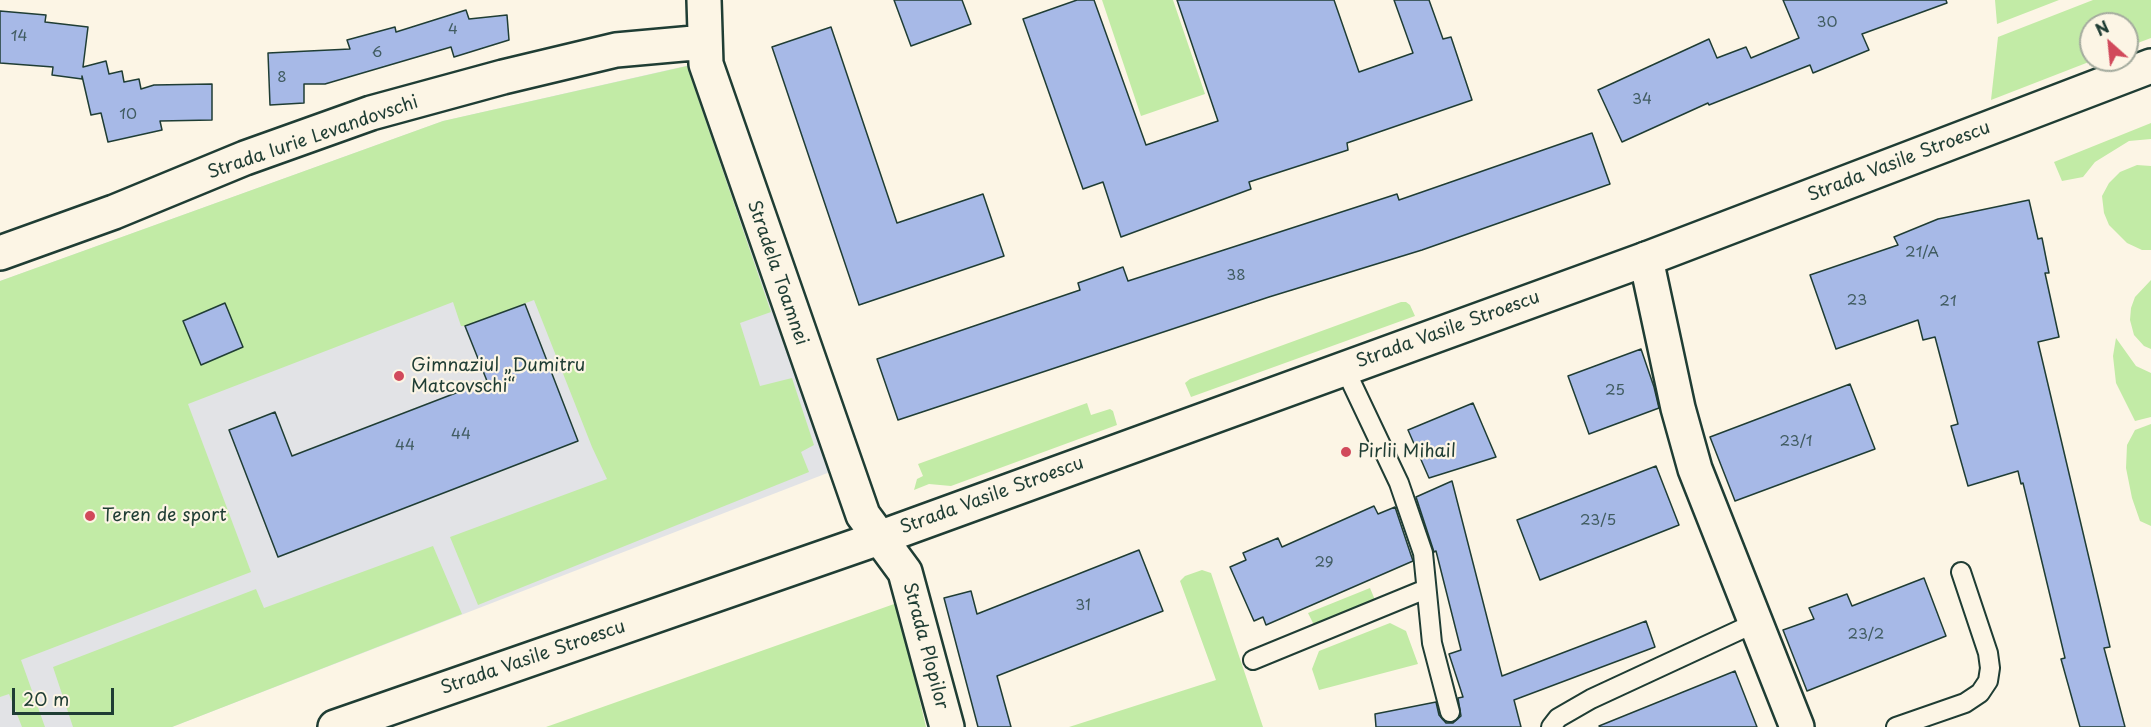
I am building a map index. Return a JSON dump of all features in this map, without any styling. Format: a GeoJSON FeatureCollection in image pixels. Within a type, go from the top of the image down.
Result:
{"type":"FeatureCollection","features":[{"type":"Feature","properties":{"kind":"street","name":"Stradela Toamnei"},"geometry":{"type":"LineString","coordinates":[[704,0],[706,64],[863,515],[879,538]]}},
{"type":"Feature","properties":{"kind":"street","name":"Strada Iurie Levandovschi"},"geometry":{"type":"LineString","coordinates":[[0,253],[114,212],[245,158],[371,113],[503,77],[616,50],[705,42]]}},
{"type":"Feature","properties":{"kind":"street","name":"Strada Vasile Stroescu"},"geometry":{"type":"LineString","coordinates":[[335,727],[879,538],[1646,259],[2151,66]]}},
{"type":"Feature","properties":{"kind":"street"},"geometry":{"type":"LineString","coordinates":[[1646,259],[1678,408],[1695,469],[1797,727]]}},
{"type":"Feature","properties":{"kind":"street","name":"Strada Plopilor"},"geometry":{"type":"LineString","coordinates":[[879,538],[905,572],[947,727]]}},
{"type":"Feature","properties":{"kind":"lane"},"geometry":{"type":"LineString","coordinates":[[1344,367],[1399,483],[1423,553],[1431,643],[1450,712]]}},
{"type":"Feature","properties":{"kind":"lane"},"geometry":{"type":"LineString","coordinates":[[1896,727],[1965,703],[1980,693],[1988,681],[1990,668],[1988,653],[1961,572]]}},
{"type":"Feature","properties":{"kind":"lane"},"geometry":{"type":"LineString","coordinates":[[1253,660],[1426,589]]}},
{"type":"Feature","properties":{"kind":"lane"},"geometry":{"type":"LineString","coordinates":[[1551,727],[1558,718],[1599,695],[1756,622]]}},
{"type":"Feature","properties":{"kind":"shaded area","name":"Gimnaziul „Dumitru Matcovschi“"},"geometry":{"type":"Polygon","coordinates":[[[690,65],[830,472],[172,727],[0,727],[0,281],[443,121],[690,65]]]}},
{"type":"Feature","properties":{"kind":"green space"},"geometry":{"type":"Polygon","coordinates":[[[1102,0],[1173,0],[1205,94],[1141,116],[1102,0]]]}},
{"type":"Feature","properties":{"kind":"green space"},"geometry":{"type":"Polygon","coordinates":[[[1995,0],[2059,0],[1997,24],[1995,0]]]}},
{"type":"Feature","properties":{"kind":"green space"},"geometry":{"type":"Polygon","coordinates":[[[2093,0],[2151,0],[2151,38],[2139,42],[2139,12],[2079,12],[2079,66],[1991,100],[1998,37],[2093,0]]]}},
{"type":"Feature","properties":{"kind":"green space","name":"Gimnaziul „Dumitru Matcovschi“"},"geometry":{"type":"Polygon","coordinates":[[[687,66],[771,312],[740,323],[760,386],[792,378],[814,445],[801,452],[809,472],[478,605],[450,537],[607,479],[592,447],[534,300],[465,326],[461,326],[453,302],[188,404],[251,572],[21,660],[45,727],[22,727],[9,694],[0,697],[0,281],[443,121],[687,66]]]}},
{"type":"Feature","properties":{"kind":"green space"},"geometry":{"type":"Polygon","coordinates":[[[2151,123],[2151,139],[2129,141],[2095,162],[2083,177],[2062,181],[2054,162],[2151,123]]]}},
{"type":"Feature","properties":{"kind":"green space"},"geometry":{"type":"Polygon","coordinates":[[[2137,165],[2151,166],[2151,250],[2142,250],[2127,243],[2109,225],[2104,213],[2102,196],[2109,183],[2120,172],[2137,165]]]}},
{"type":"Feature","properties":{"kind":"green space"},"geometry":{"type":"Polygon","coordinates":[[[2151,280],[2151,349],[2144,346],[2134,335],[2130,320],[2135,297],[2151,280]]]}},
{"type":"Feature","properties":{"kind":"green space"},"geometry":{"type":"Polygon","coordinates":[[[1401,302],[1410,305],[1415,316],[1191,397],[1185,383],[1190,379],[1401,302]]]}},
{"type":"Feature","properties":{"kind":"green space"},"geometry":{"type":"Polygon","coordinates":[[[2116,338],[2136,366],[2151,373],[2151,417],[2135,421],[2116,383],[2113,356],[2116,338]]]}},
{"type":"Feature","properties":{"kind":"green space"},"geometry":{"type":"Polygon","coordinates":[[[1087,403],[1091,415],[1110,409],[1113,411],[1117,425],[951,486],[929,484],[914,490],[917,479],[923,476],[918,464],[1087,403]]]}},
{"type":"Feature","properties":{"kind":"green space"},"geometry":{"type":"Polygon","coordinates":[[[2151,424],[2151,526],[2140,521],[2132,498],[2126,468],[2127,445],[2135,430],[2151,424]]]}},
{"type":"Feature","properties":{"kind":"green space"},"geometry":{"type":"Polygon","coordinates":[[[433,546],[462,614],[172,727],[73,727],[53,667],[256,589],[264,608],[433,546]]]}},
{"type":"Feature","properties":{"kind":"green space"},"geometry":{"type":"Polygon","coordinates":[[[1202,570],[1211,573],[1263,727],[1069,727],[1216,680],[1180,581],[1185,576],[1202,570]]]}},
{"type":"Feature","properties":{"kind":"green space"},"geometry":{"type":"Polygon","coordinates":[[[1370,588],[1375,600],[1370,607],[1320,627],[1313,623],[1308,613],[1370,588]]]}},
{"type":"Feature","properties":{"kind":"green space"},"geometry":{"type":"Polygon","coordinates":[[[897,603],[926,727],[546,727],[897,603]]]}},
{"type":"Feature","properties":{"kind":"green space"},"geometry":{"type":"Polygon","coordinates":[[[1390,623],[1406,631],[1418,664],[1319,690],[1312,669],[1319,651],[1390,623]]]}},
{"type":"Feature","properties":{"kind":"building"},"geometry":{"type":"Polygon","coordinates":[[[894,0],[962,0],[971,24],[911,46],[894,0]]]}},
{"type":"Feature","properties":{"kind":"building"},"geometry":{"type":"Polygon","coordinates":[[[1077,0],[1094,0],[1146,145],[1218,121],[1177,0],[1334,0],[1359,72],[1413,53],[1394,0],[1429,0],[1443,39],[1451,37],[1472,100],[1347,143],[1348,150],[1249,182],[1251,189],[1121,237],[1103,182],[1083,189],[1023,19],[1077,0]]]}},
{"type":"Feature","properties":{"kind":"building"},"geometry":{"type":"Polygon","coordinates":[[[1783,0],[1946,0],[1947,3],[1862,34],[1869,50],[1813,73],[1810,65],[1709,105],[1708,103],[1622,142],[1598,90],[1709,39],[1717,58],[1746,47],[1751,58],[1799,38],[1783,0]]]}},
{"type":"Feature","properties":{"kind":"building"},"geometry":{"type":"Polygon","coordinates":[[[466,10],[469,19],[507,15],[509,40],[454,57],[451,47],[325,84],[304,84],[304,103],[270,105],[268,53],[350,49],[347,40],[395,27],[396,32],[466,10]]]}},
{"type":"Feature","properties":{"kind":"building"},"geometry":{"type":"Polygon","coordinates":[[[0,11],[46,15],[45,22],[88,27],[83,67],[106,61],[109,74],[122,71],[124,82],[139,79],[141,89],[154,85],[212,84],[212,120],[160,121],[162,130],[108,142],[101,113],[91,115],[82,76],[82,79],[52,75],[53,67],[0,63],[0,11]]]}},
{"type":"Feature","properties":{"kind":"building"},"geometry":{"type":"Polygon","coordinates":[[[831,27],[897,223],[983,194],[1004,256],[859,305],[772,47],[831,27]]]}},
{"type":"Feature","properties":{"kind":"building"},"geometry":{"type":"Polygon","coordinates":[[[1592,133],[1610,184],[1422,250],[1269,297],[898,420],[877,359],[1080,290],[1078,283],[1123,267],[1128,281],[1397,194],[1399,200],[1592,133]]]}},
{"type":"Feature","properties":{"kind":"building"},"geometry":{"type":"Polygon","coordinates":[[[2029,200],[2038,239],[2042,238],[2049,273],[2045,273],[2059,337],[2038,342],[2110,647],[2104,648],[2125,727],[2080,727],[2061,659],[2065,658],[2023,483],[2021,484],[2018,471],[1968,486],[1951,426],[1958,424],[1935,337],[1923,340],[1918,320],[1836,349],[1810,275],[1898,245],[1894,237],[1938,219],[2029,200]]]}},
{"type":"Feature","properties":{"kind":"building"},"geometry":{"type":"Polygon","coordinates":[[[225,303],[243,347],[201,365],[183,321],[225,303]]]}},
{"type":"Feature","properties":{"kind":"building"},"geometry":{"type":"Polygon","coordinates":[[[525,304],[578,441],[278,557],[229,430],[275,412],[292,456],[487,381],[465,326],[525,304]]]}},
{"type":"Feature","properties":{"kind":"building"},"geometry":{"type":"Polygon","coordinates":[[[1641,349],[1659,408],[1589,434],[1568,376],[1641,349]]]}},
{"type":"Feature","properties":{"kind":"building"},"geometry":{"type":"Polygon","coordinates":[[[1850,384],[1875,449],[1735,501],[1710,437],[1850,384]]]}},
{"type":"Feature","properties":{"kind":"building"},"geometry":{"type":"Polygon","coordinates":[[[1473,403],[1496,457],[1429,478],[1408,430],[1473,403]]]}},
{"type":"Feature","properties":{"kind":"building"},"geometry":{"type":"Polygon","coordinates":[[[1656,466],[1679,525],[1540,580],[1517,520],[1656,466]]]}},
{"type":"Feature","properties":{"kind":"building"},"geometry":{"type":"Polygon","coordinates":[[[1452,481],[1502,676],[1646,621],[1655,647],[1514,700],[1521,727],[1376,727],[1375,714],[1436,702],[1439,715],[1446,723],[1453,723],[1461,716],[1458,698],[1463,697],[1449,654],[1461,650],[1436,551],[1434,552],[1416,497],[1452,481]]]}},
{"type":"Feature","properties":{"kind":"building"},"geometry":{"type":"Polygon","coordinates":[[[1374,506],[1378,514],[1395,507],[1413,561],[1266,625],[1263,617],[1254,621],[1230,567],[1246,560],[1243,553],[1278,538],[1282,547],[1374,506]]]}},
{"type":"Feature","properties":{"kind":"building"},"geometry":{"type":"Polygon","coordinates":[[[1139,550],[1163,611],[997,676],[1011,727],[978,727],[944,598],[971,591],[977,614],[1139,550]]]}},
{"type":"Feature","properties":{"kind":"building"},"geometry":{"type":"Polygon","coordinates":[[[1924,578],[1946,636],[1807,691],[1783,630],[1814,619],[1809,608],[1847,594],[1852,606],[1924,578]]]}},
{"type":"Feature","properties":{"kind":"building"},"geometry":{"type":"Polygon","coordinates":[[[1735,671],[1757,727],[1599,726],[1735,671]]]}},
{"type":"Feature","properties":{"kind":"place","name":"Gimnaziul „Dumitru Matcovschi“"},"geometry":{"type":"Point","coordinates":[399,376]}},
{"type":"Feature","properties":{"kind":"place","name":"Pirlii Mihail"},"geometry":{"type":"Point","coordinates":[1346,452]}},
{"type":"Feature","properties":{"kind":"place","name":"Teren de sport"},"geometry":{"type":"Point","coordinates":[90,516]}}]}
